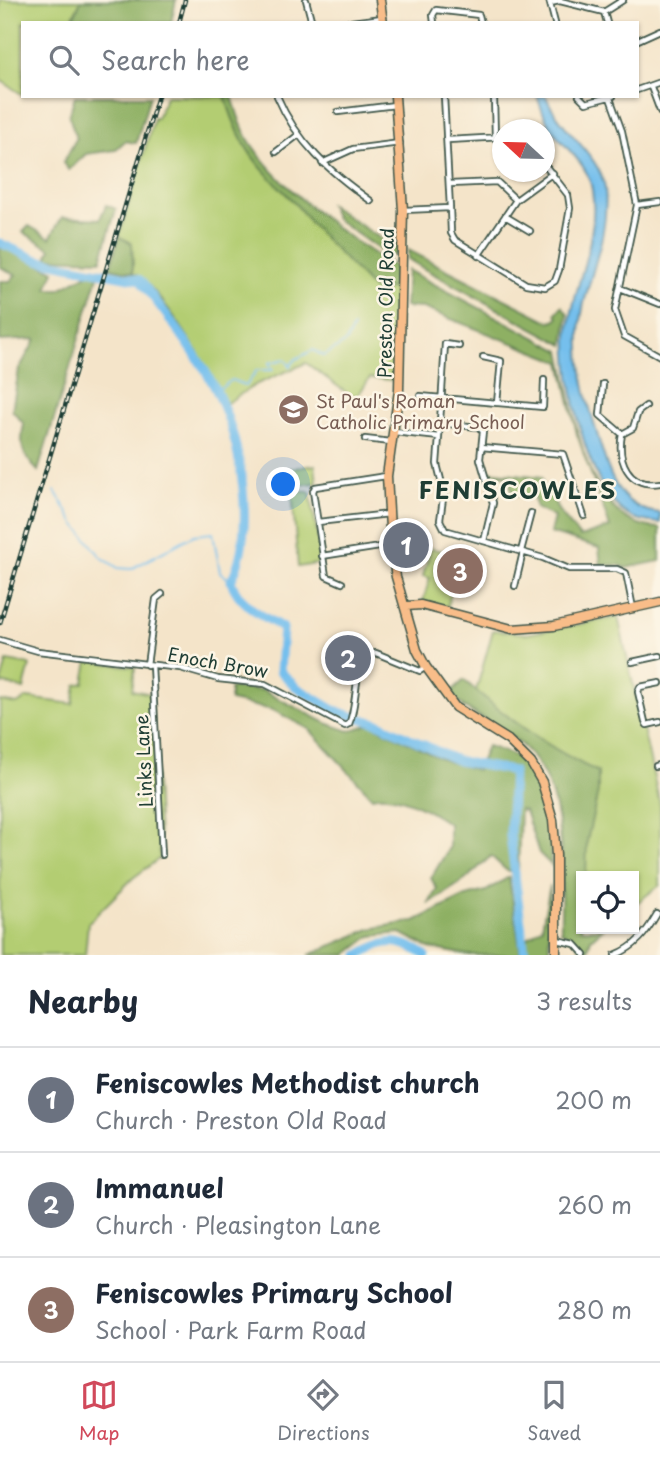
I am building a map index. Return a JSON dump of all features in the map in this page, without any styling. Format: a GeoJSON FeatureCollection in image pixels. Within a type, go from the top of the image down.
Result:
{"type":"FeatureCollection","features":[{"type":"Feature","properties":{"kind":"main road"},"geometry":{"type":"LineString","coordinates":[[380,0],[383,21]]}},
{"type":"Feature","properties":{"kind":"main road","name":"Preston Old Road"},"geometry":{"type":"LineString","coordinates":[[396,100],[403,210],[398,390],[387,476],[396,577],[407,606],[417,650],[426,667],[456,707],[508,740],[531,763],[542,782],[553,820],[555,843],[556,955]]}},
{"type":"Feature","properties":{"kind":"main road"},"geometry":{"type":"LineString","coordinates":[[407,606],[421,605],[512,629],[554,626],[660,602]]}},
{"type":"Feature","properties":{"kind":"street"},"geometry":{"type":"LineString","coordinates":[[306,0],[311,21]]}},
{"type":"Feature","properties":{"kind":"street"},"geometry":{"type":"LineString","coordinates":[[554,21],[549,1],[560,1],[604,12],[623,0]]}},
{"type":"Feature","properties":{"kind":"street"},"geometry":{"type":"LineString","coordinates":[[434,21],[436,10],[479,15],[480,21]]}},
{"type":"Feature","properties":{"kind":"street"},"geometry":{"type":"LineString","coordinates":[[604,12],[606,21]]}},
{"type":"Feature","properties":{"kind":"street"},"geometry":{"type":"LineString","coordinates":[[639,40],[660,30]]}},
{"type":"Feature","properties":{"kind":"street"},"geometry":{"type":"LineString","coordinates":[[639,90],[660,82]]}},
{"type":"Feature","properties":{"kind":"street"},"geometry":{"type":"LineString","coordinates":[[651,87],[660,111]]}},
{"type":"Feature","properties":{"kind":"street"},"geometry":{"type":"LineString","coordinates":[[278,98],[297,136],[322,163],[371,201]]}},
{"type":"Feature","properties":{"kind":"street"},"geometry":{"type":"LineString","coordinates":[[444,98],[451,233],[455,240],[478,256],[536,287],[545,287],[555,281],[570,208],[568,195],[555,176]]}},
{"type":"Feature","properties":{"kind":"street"},"geometry":{"type":"LineString","coordinates":[[494,98],[495,119]]}},
{"type":"Feature","properties":{"kind":"street"},"geometry":{"type":"LineString","coordinates":[[581,98],[586,103],[608,98]]}},
{"type":"Feature","properties":{"kind":"street"},"geometry":{"type":"LineString","coordinates":[[612,98],[637,205],[615,310],[624,336],[660,356]]}},
{"type":"Feature","properties":{"kind":"street"},"geometry":{"type":"LineString","coordinates":[[338,112],[396,100]]}},
{"type":"Feature","properties":{"kind":"street"},"geometry":{"type":"LineString","coordinates":[[276,152],[297,136]]}},
{"type":"Feature","properties":{"kind":"street"},"geometry":{"type":"LineString","coordinates":[[448,140],[492,138]]}},
{"type":"Feature","properties":{"kind":"street"},"geometry":{"type":"LineString","coordinates":[[322,163],[353,149],[400,143]]}},
{"type":"Feature","properties":{"kind":"street"},"geometry":{"type":"LineString","coordinates":[[450,184],[497,182],[516,200]]}},
{"type":"Feature","properties":{"kind":"street"},"geometry":{"type":"LineString","coordinates":[[478,256],[516,200],[541,182]]}},
{"type":"Feature","properties":{"kind":"street"},"geometry":{"type":"LineString","coordinates":[[637,205],[660,202]]}},
{"type":"Feature","properties":{"kind":"street"},"geometry":{"type":"LineString","coordinates":[[403,210],[450,208]]}},
{"type":"Feature","properties":{"kind":"street"},"geometry":{"type":"LineString","coordinates":[[505,216],[530,231]]}},
{"type":"Feature","properties":{"kind":"street"},"geometry":{"type":"LineString","coordinates":[[620,288],[660,304]]}},
{"type":"Feature","properties":{"kind":"street"},"geometry":{"type":"LineString","coordinates":[[459,346],[445,344],[437,464],[444,492],[441,525],[445,530],[522,552],[569,569],[617,569],[626,573],[634,610]]}},
{"type":"Feature","properties":{"kind":"street"},"geometry":{"type":"LineString","coordinates":[[483,357],[501,361],[498,402]]}},
{"type":"Feature","properties":{"kind":"street"},"geometry":{"type":"LineString","coordinates":[[420,397],[543,407],[544,380]]}},
{"type":"Feature","properties":{"kind":"street"},"geometry":{"type":"LineString","coordinates":[[603,384],[600,415],[622,434]]}},
{"type":"Feature","properties":{"kind":"street"},"geometry":{"type":"LineString","coordinates":[[622,434],[633,428],[638,412],[646,406]]}},
{"type":"Feature","properties":{"kind":"street"},"geometry":{"type":"LineString","coordinates":[[440,423],[478,426],[483,431],[480,459],[493,503],[484,541]]}},
{"type":"Feature","properties":{"kind":"street"},"geometry":{"type":"LineString","coordinates":[[393,432],[439,437]]}},
{"type":"Feature","properties":{"kind":"street"},"geometry":{"type":"LineString","coordinates":[[622,434],[620,458],[627,472],[639,482],[660,483]]}},
{"type":"Feature","properties":{"kind":"street"},"geometry":{"type":"LineString","coordinates":[[365,439],[391,442]]}},
{"type":"Feature","properties":{"kind":"street"},"geometry":{"type":"LineString","coordinates":[[481,447],[563,454],[584,516]]}},
{"type":"Feature","properties":{"kind":"street"},"geometry":{"type":"LineString","coordinates":[[342,583],[326,576],[315,487],[387,476]]}},
{"type":"Feature","properties":{"kind":"street"},"geometry":{"type":"LineString","coordinates":[[318,522],[389,513]]}},
{"type":"Feature","properties":{"kind":"street"},"geometry":{"type":"LineString","coordinates":[[515,586],[531,513]]}},
{"type":"Feature","properties":{"kind":"street"},"geometry":{"type":"LineString","coordinates":[[322,556],[386,546]]}},
{"type":"Feature","properties":{"kind":"street","name":"Links Lane"},"geometry":{"type":"LineString","coordinates":[[162,594],[156,599],[149,665],[162,855]]}},
{"type":"Feature","properties":{"kind":"street","name":"Enoch Brow"},"geometry":{"type":"LineString","coordinates":[[1,640],[38,651],[180,668],[218,678],[265,684],[347,725],[356,708],[359,668],[368,654],[376,653],[420,671],[426,667]]}},
{"type":"Feature","properties":{"kind":"street"},"geometry":{"type":"LineString","coordinates":[[632,662],[660,656]]}},
{"type":"Feature","properties":{"kind":"street"},"geometry":{"type":"LineString","coordinates":[[660,683],[640,687],[638,692],[647,725],[660,722]]}},
{"type":"Feature","properties":{"kind":"street"},"geometry":{"type":"LineString","coordinates":[[615,955],[630,949],[646,933],[657,914]]}},
{"type":"Feature","properties":{"kind":"street"},"geometry":{"type":"LineString","coordinates":[[557,940],[575,944],[585,955]]}},
{"type":"Feature","properties":{"kind":"green space"},"geometry":{"type":"Polygon","coordinates":[[[0,0],[81,0],[71,21],[21,21],[21,94],[0,80],[0,0]]]}},
{"type":"Feature","properties":{"kind":"green space"},"geometry":{"type":"Polygon","coordinates":[[[81,0],[176,0],[171,21],[73,21],[81,0]]]}},
{"type":"Feature","properties":{"kind":"green space"},"geometry":{"type":"Polygon","coordinates":[[[74,98],[149,98],[136,143],[125,141],[115,150],[86,154],[69,170],[63,163],[76,139],[69,115],[74,98]]]}},
{"type":"Feature","properties":{"kind":"green space"},"geometry":{"type":"Polygon","coordinates":[[[165,98],[226,98],[231,115],[253,157],[299,207],[310,223],[373,289],[381,292],[396,285],[392,380],[370,378],[358,395],[351,396],[306,363],[257,384],[225,404],[198,352],[171,313],[157,295],[133,273],[132,243],[119,237],[154,118],[157,118],[165,98]]]}},
{"type":"Feature","properties":{"kind":"green space"},"geometry":{"type":"Polygon","coordinates":[[[226,98],[233,98],[247,137],[275,173],[314,210],[356,242],[396,267],[396,285],[381,292],[373,289],[265,172],[248,149],[226,98]]]}},
{"type":"Feature","properties":{"kind":"green space"},"geometry":{"type":"Polygon","coordinates":[[[106,205],[116,209],[101,260],[47,258],[51,249],[23,232],[29,226],[50,238],[62,217],[100,219],[106,205]]]}},
{"type":"Feature","properties":{"kind":"green space"},"geometry":{"type":"Polygon","coordinates":[[[330,205],[383,240],[397,242],[397,254],[388,256],[336,219],[330,205]]]}},
{"type":"Feature","properties":{"kind":"green space"},"geometry":{"type":"Polygon","coordinates":[[[119,237],[132,243],[133,273],[110,268],[119,237]]]}},
{"type":"Feature","properties":{"kind":"green space"},"geometry":{"type":"Polygon","coordinates":[[[0,248],[9,248],[54,271],[47,289],[60,289],[91,272],[98,276],[38,471],[23,450],[24,424],[12,410],[19,369],[36,339],[0,341],[0,281],[10,281],[16,275],[0,267],[0,248]]]}},
{"type":"Feature","properties":{"kind":"green space"},"geometry":{"type":"Polygon","coordinates":[[[408,250],[550,322],[558,318],[556,313],[562,306],[568,314],[564,345],[424,269],[408,259],[408,250]]]}},
{"type":"Feature","properties":{"kind":"green space"},"geometry":{"type":"Polygon","coordinates":[[[407,270],[561,351],[577,432],[585,455],[577,434],[561,362],[423,308],[405,307],[407,270]]]}},
{"type":"Feature","properties":{"kind":"green space"},"geometry":{"type":"Polygon","coordinates":[[[587,463],[598,487],[613,508],[634,522],[660,528],[660,561],[626,568],[619,565],[601,565],[599,548],[550,533],[554,517],[536,508],[534,497],[513,495],[508,476],[487,475],[486,471],[542,477],[543,487],[548,486],[558,510],[580,537],[610,527],[587,463]]]}},
{"type":"Feature","properties":{"kind":"green space"},"geometry":{"type":"Polygon","coordinates":[[[315,465],[317,483],[292,486],[289,469],[315,465]]]}},
{"type":"Feature","properties":{"kind":"green space"},"geometry":{"type":"Polygon","coordinates":[[[292,491],[310,492],[322,563],[298,567],[292,491]]]}},
{"type":"Feature","properties":{"kind":"green space"},"geometry":{"type":"Polygon","coordinates":[[[431,548],[460,557],[459,560],[441,556],[436,570],[456,577],[447,607],[423,601],[430,578],[423,576],[431,548]]]}},
{"type":"Feature","properties":{"kind":"green space"},"geometry":{"type":"Polygon","coordinates":[[[618,617],[660,805],[660,885],[639,901],[639,871],[576,871],[576,934],[597,934],[591,939],[587,953],[582,952],[575,940],[561,931],[561,861],[556,810],[540,766],[519,743],[463,707],[476,691],[493,630],[527,634],[618,617]]]}},
{"type":"Feature","properties":{"kind":"green space"},"geometry":{"type":"Polygon","coordinates":[[[7,661],[30,665],[24,689],[1,683],[7,661]]]}},
{"type":"Feature","properties":{"kind":"green space"},"geometry":{"type":"Polygon","coordinates":[[[88,661],[135,667],[132,690],[151,694],[160,858],[133,878],[88,923],[85,955],[0,955],[0,701],[17,704],[27,698],[73,704],[76,685],[84,683],[88,661]]]}},
{"type":"Feature","properties":{"kind":"green space"},"geometry":{"type":"Polygon","coordinates":[[[464,680],[528,730],[562,753],[598,772],[598,792],[587,841],[586,871],[576,871],[576,934],[596,934],[591,939],[586,952],[582,952],[575,939],[561,931],[560,834],[549,787],[539,766],[509,734],[457,701],[451,692],[464,680]]]}},
{"type":"Feature","properties":{"kind":"green space"},"geometry":{"type":"Polygon","coordinates":[[[230,688],[262,690],[326,723],[349,731],[371,724],[447,761],[477,770],[487,746],[518,758],[534,772],[539,784],[546,811],[551,865],[539,853],[525,811],[520,809],[518,874],[506,870],[491,856],[465,880],[428,904],[437,889],[431,878],[449,848],[449,824],[402,799],[372,797],[309,729],[273,710],[230,701],[230,688]]]}},
{"type":"Feature","properties":{"kind":"green space"},"geometry":{"type":"Polygon","coordinates":[[[509,877],[521,955],[468,955],[429,948],[401,933],[371,936],[346,955],[309,955],[370,929],[415,921],[466,896],[486,891],[509,877]]]}},
{"type":"Feature","properties":{"kind":"green space"},"geometry":{"type":"Polygon","coordinates":[[[550,885],[549,955],[527,955],[526,939],[542,927],[550,885]]]}},
{"type":"Feature","properties":{"kind":"water"},"geometry":{"type":"Polygon","coordinates":[[[538,98],[547,98],[602,177],[605,189],[605,219],[581,323],[583,379],[597,434],[616,485],[629,501],[638,507],[660,513],[660,523],[630,516],[609,496],[588,453],[580,428],[570,378],[568,336],[592,228],[592,190],[582,165],[555,134],[555,119],[546,119],[538,98]]]}},
{"type":"Feature","properties":{"kind":"waterway"},"geometry":{"type":"LineString","coordinates":[[0,243],[38,260],[140,280],[199,361],[225,411],[233,434],[243,486],[243,537],[239,560],[231,581],[246,603],[283,628],[280,671],[296,687],[336,711],[380,724],[458,761],[513,771],[510,835],[525,955]]}},
{"type":"Feature","properties":{"kind":"waterway"},"geometry":{"type":"LineString","coordinates":[[216,391],[232,380],[246,386],[257,370],[273,370],[269,363],[285,359],[290,366],[296,359],[313,350],[324,356],[346,342],[353,327]]}},
{"type":"Feature","properties":{"kind":"waterway"},"geometry":{"type":"LineString","coordinates":[[55,491],[73,521],[101,557],[118,568],[131,569],[194,535],[213,533],[220,572],[231,581]]}},
{"type":"Feature","properties":{"kind":"waterway"},"geometry":{"type":"LineString","coordinates":[[359,955],[384,943],[399,943],[425,955]]}},
{"type":"Feature","properties":{"kind":"railway"},"geometry":{"type":"LineString","coordinates":[[180,21],[185,0]]}},
{"type":"Feature","properties":{"kind":"railway"},"geometry":{"type":"LineString","coordinates":[[0,623],[157,98]]}},
{"type":"Feature","properties":{"kind":"place","name":"St Paul's Roman Catholic Primary School"},"geometry":{"type":"Point","coordinates":[293,410]}},
{"type":"Feature","properties":{"kind":"place","name":"Feniscowles Methodist church"},"geometry":{"type":"Point","coordinates":[406,545]}},
{"type":"Feature","properties":{"kind":"place","name":"Feniscowles Primary School"},"geometry":{"type":"Point","coordinates":[460,571]}},
{"type":"Feature","properties":{"kind":"place","name":"Immanuel"},"geometry":{"type":"Point","coordinates":[348,658]}},
{"type":"Feature","properties":{"kind":"district","name":"FENISCOWLES"},"geometry":{"type":"Point","coordinates":[518,489]}}]}
